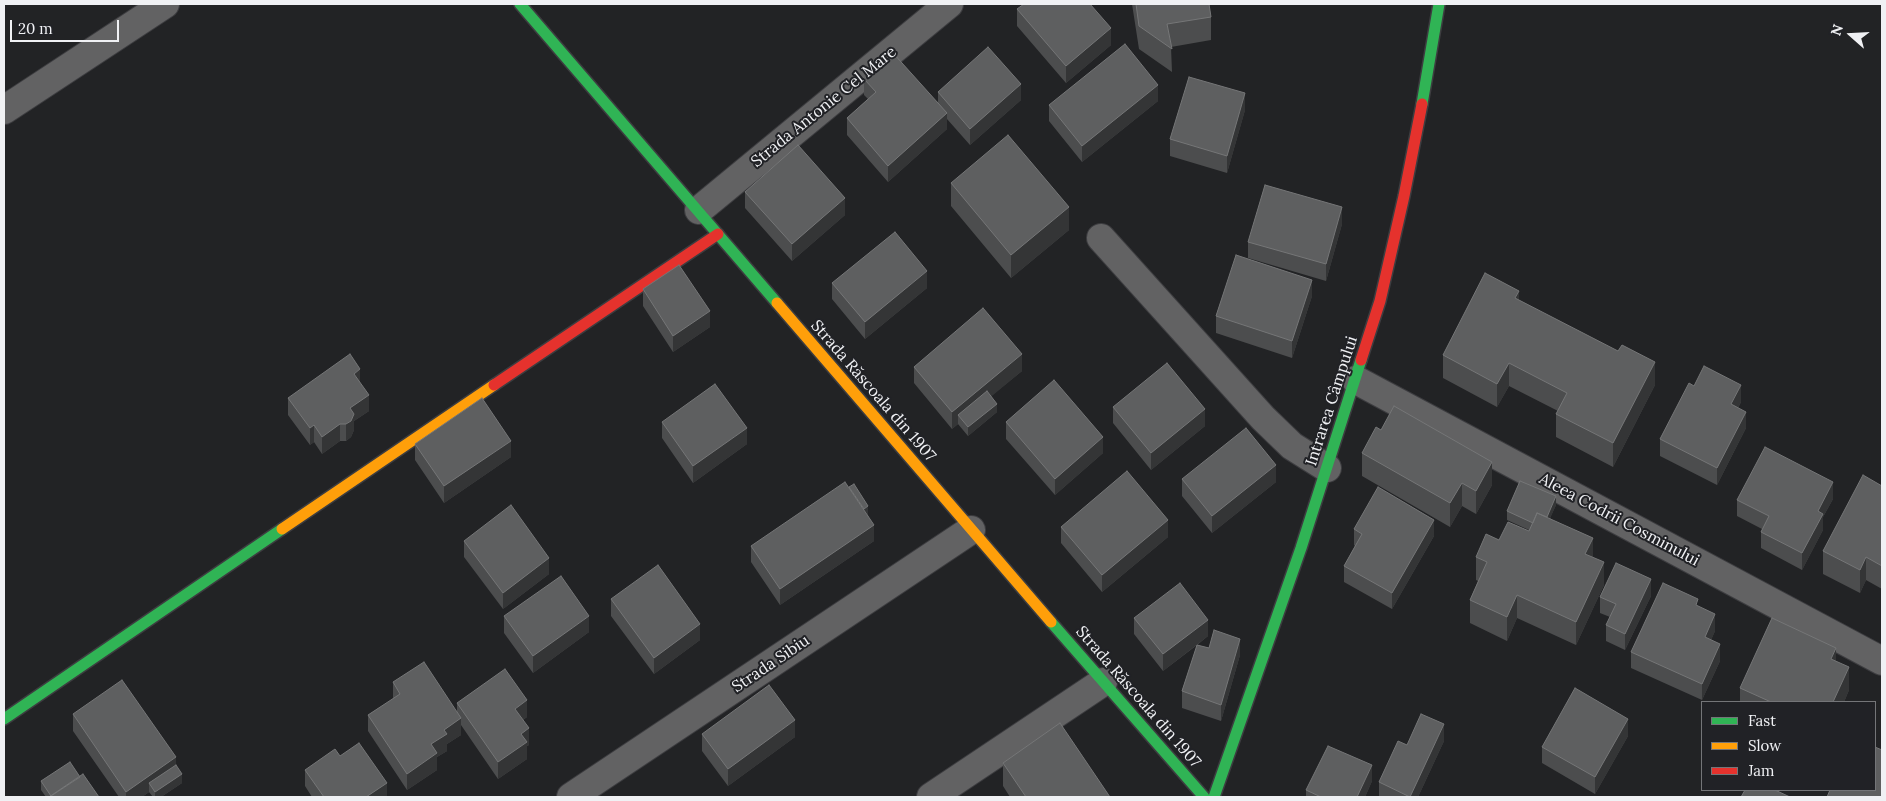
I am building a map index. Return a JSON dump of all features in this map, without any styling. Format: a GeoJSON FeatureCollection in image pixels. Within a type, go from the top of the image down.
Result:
{"type":"FeatureCollection","features":[{"type":"Feature","properties":{"kind":"street"},"geometry":{"type":"LineString","coordinates":[[4,110],[165,4]]}},
{"type":"Feature","properties":{"kind":"street","name":"Strada Răscoala din 1907"},"geometry":{"type":"LineString","coordinates":[[522,4],[971,530],[1204,797]]}},
{"type":"Feature","properties":{"kind":"street","name":"Strada Antonie Cel Mare"},"geometry":{"type":"LineString","coordinates":[[698,210],[949,4]]}},
{"type":"Feature","properties":{"kind":"street","name":"Intrarea Câmpului"},"geometry":{"type":"LineString","coordinates":[[1214,797],[1228,763],[1327,468],[1380,301],[1404,196],[1439,4]]}},
{"type":"Feature","properties":{"kind":"street"},"geometry":{"type":"LineString","coordinates":[[4,719],[718,234]]}},
{"type":"Feature","properties":{"kind":"street"},"geometry":{"type":"LineString","coordinates":[[1101,238],[1263,418],[1292,446],[1327,468]]}},
{"type":"Feature","properties":{"kind":"street","name":"Aleea Codrii Cosminului"},"geometry":{"type":"LineString","coordinates":[[1356,380],[1882,661]]}},
{"type":"Feature","properties":{"kind":"street","name":"Strada Sibiu"},"geometry":{"type":"LineString","coordinates":[[571,797],[971,530]]}},
{"type":"Feature","properties":{"kind":"street"},"geometry":{"type":"LineString","coordinates":[[931,797],[1103,682]]}},
{"type":"Feature","properties":{"kind":"building"},"geometry":{"type":"Polygon","coordinates":[[[1024,4],[1090,4],[1111,28],[1066,66],[1017,9],[1024,4]]]}},
{"type":"Feature","properties":{"kind":"building"},"geometry":{"type":"Polygon","coordinates":[[[1136,4],[1209,4],[1211,17],[1167,24],[1172,49],[1139,26],[1136,4]]]}},
{"type":"Feature","properties":{"kind":"building"},"geometry":{"type":"Polygon","coordinates":[[[1125,44],[1158,85],[1082,146],[1049,105],[1125,44]]]}},
{"type":"Feature","properties":{"kind":"building"},"geometry":{"type":"Polygon","coordinates":[[[988,47],[1021,84],[970,129],[938,92],[988,47]]]}},
{"type":"Feature","properties":{"kind":"building"},"geometry":{"type":"Polygon","coordinates":[[[893,53],[947,113],[888,166],[847,118],[876,92],[864,79],[893,53]]]}},
{"type":"Feature","properties":{"kind":"building"},"geometry":{"type":"Polygon","coordinates":[[[1189,77],[1245,93],[1227,156],[1170,139],[1189,77]]]}},
{"type":"Feature","properties":{"kind":"building"},"geometry":{"type":"Polygon","coordinates":[[[1008,135],[1069,207],[1011,255],[951,183],[1008,135]]]}},
{"type":"Feature","properties":{"kind":"building"},"geometry":{"type":"Polygon","coordinates":[[[798,145],[845,198],[792,244],[745,192],[798,145]]]}},
{"type":"Feature","properties":{"kind":"building"},"geometry":{"type":"Polygon","coordinates":[[[1265,185],[1342,207],[1326,264],[1248,242],[1265,185]]]}},
{"type":"Feature","properties":{"kind":"building"},"geometry":{"type":"Polygon","coordinates":[[[895,232],[927,271],[865,322],[832,283],[895,232]]]}},
{"type":"Feature","properties":{"kind":"building"},"geometry":{"type":"Polygon","coordinates":[[[1236,255],[1312,280],[1292,341],[1216,316],[1236,255]]]}},
{"type":"Feature","properties":{"kind":"building"},"geometry":{"type":"Polygon","coordinates":[[[679,265],[710,311],[673,336],[643,289],[679,265]]]}},
{"type":"Feature","properties":{"kind":"building"},"geometry":{"type":"Polygon","coordinates":[[[1485,273],[1519,291],[1515,298],[1618,351],[1622,345],[1655,362],[1613,443],[1556,414],[1567,393],[1509,363],[1497,384],[1443,355],[1485,273]]]}},
{"type":"Feature","properties":{"kind":"building"},"geometry":{"type":"Polygon","coordinates":[[[983,308],[1022,354],[952,412],[914,367],[983,308]]]}},
{"type":"Feature","properties":{"kind":"building"},"geometry":{"type":"Polygon","coordinates":[[[350,354],[360,369],[354,374],[369,395],[350,408],[354,414],[351,421],[346,424],[340,424],[322,437],[314,425],[310,428],[288,398],[350,354]]]}},
{"type":"Feature","properties":{"kind":"building"},"geometry":{"type":"Polygon","coordinates":[[[1167,363],[1205,409],[1151,453],[1113,407],[1167,363]]]}},
{"type":"Feature","properties":{"kind":"building"},"geometry":{"type":"Polygon","coordinates":[[[1704,366],[1741,385],[1731,404],[1746,412],[1717,468],[1660,439],[1689,383],[1694,386],[1704,366]]]}},
{"type":"Feature","properties":{"kind":"building"},"geometry":{"type":"Polygon","coordinates":[[[1054,380],[1103,437],[1055,479],[1006,422],[1054,380]]]}},
{"type":"Feature","properties":{"kind":"building"},"geometry":{"type":"Polygon","coordinates":[[[715,384],[747,428],[693,466],[662,422],[715,384]]]}},
{"type":"Feature","properties":{"kind":"building"},"geometry":{"type":"Polygon","coordinates":[[[987,391],[997,404],[968,427],[958,415],[987,391]]]}},
{"type":"Feature","properties":{"kind":"building"},"geometry":{"type":"Polygon","coordinates":[[[482,398],[511,441],[444,486],[415,444],[482,398]]]}},
{"type":"Feature","properties":{"kind":"building"},"geometry":{"type":"Polygon","coordinates":[[[1394,406],[1492,462],[1476,491],[1462,483],[1450,503],[1362,453],[1376,427],[1381,430],[1394,406]]]}},
{"type":"Feature","properties":{"kind":"building"},"geometry":{"type":"Polygon","coordinates":[[[1246,428],[1276,465],[1212,516],[1182,479],[1246,428]]]}},
{"type":"Feature","properties":{"kind":"building"},"geometry":{"type":"Polygon","coordinates":[[[1765,447],[1833,482],[1818,511],[1823,514],[1802,553],[1761,532],[1769,516],[1737,500],[1765,447]]]}},
{"type":"Feature","properties":{"kind":"building"},"geometry":{"type":"Polygon","coordinates":[[[1127,471],[1168,520],[1102,575],[1061,527],[1127,471]]]}},
{"type":"Feature","properties":{"kind":"building"},"geometry":{"type":"Polygon","coordinates":[[[1863,475],[1882,486],[1882,566],[1866,557],[1860,570],[1823,551],[1863,475]]]}},
{"type":"Feature","properties":{"kind":"building"},"geometry":{"type":"Polygon","coordinates":[[[1520,481],[1556,496],[1547,517],[1537,513],[1533,523],[1507,511],[1520,481]]]}},
{"type":"Feature","properties":{"kind":"building"},"geometry":{"type":"Polygon","coordinates":[[[845,482],[874,525],[780,589],[751,546],[845,482]]]}},
{"type":"Feature","properties":{"kind":"building"},"geometry":{"type":"Polygon","coordinates":[[[854,484],[868,506],[864,509],[849,487],[854,484]]]}},
{"type":"Feature","properties":{"kind":"building"},"geometry":{"type":"Polygon","coordinates":[[[1378,487],[1434,520],[1392,593],[1344,566],[1362,534],[1354,529],[1378,487]]]}},
{"type":"Feature","properties":{"kind":"building"},"geometry":{"type":"Polygon","coordinates":[[[511,505],[549,558],[503,593],[464,541],[511,505]]]}},
{"type":"Feature","properties":{"kind":"building"},"geometry":{"type":"Polygon","coordinates":[[[1537,513],[1593,538],[1585,554],[1604,562],[1576,622],[1517,595],[1507,617],[1470,600],[1487,562],[1476,557],[1486,534],[1499,540],[1508,522],[1529,531],[1537,513]]]}},
{"type":"Feature","properties":{"kind":"building"},"geometry":{"type":"Polygon","coordinates":[[[1616,563],[1651,579],[1625,634],[1606,625],[1616,604],[1600,597],[1616,563]]]}},
{"type":"Feature","properties":{"kind":"building"},"geometry":{"type":"Polygon","coordinates":[[[658,565],[700,624],[654,658],[611,599],[658,565]]]}},
{"type":"Feature","properties":{"kind":"building"},"geometry":{"type":"Polygon","coordinates":[[[561,576],[589,616],[533,656],[504,616],[561,576]]]}},
{"type":"Feature","properties":{"kind":"building"},"geometry":{"type":"Polygon","coordinates":[[[1180,583],[1208,620],[1163,654],[1134,618],[1180,583]]]}},
{"type":"Feature","properties":{"kind":"building"},"geometry":{"type":"Polygon","coordinates":[[[1663,583],[1698,599],[1696,605],[1715,614],[1705,637],[1720,644],[1702,684],[1631,652],[1663,583]]]}},
{"type":"Feature","properties":{"kind":"building"},"geometry":{"type":"Polygon","coordinates":[[[1772,618],[1836,648],[1831,659],[1849,667],[1833,701],[1769,701],[1740,688],[1772,618]]]}},
{"type":"Feature","properties":{"kind":"building"},"geometry":{"type":"Polygon","coordinates":[[[1214,630],[1240,639],[1221,705],[1182,691],[1197,645],[1209,648],[1214,630]]]}},
{"type":"Feature","properties":{"kind":"building"},"geometry":{"type":"Polygon","coordinates":[[[424,662],[461,718],[444,730],[447,734],[431,744],[437,753],[407,774],[368,715],[400,694],[393,682],[424,662]]]}},
{"type":"Feature","properties":{"kind":"building"},"geometry":{"type":"Polygon","coordinates":[[[505,669],[527,700],[515,709],[529,728],[521,734],[527,742],[498,762],[457,703],[505,669]]]}},
{"type":"Feature","properties":{"kind":"building"},"geometry":{"type":"Polygon","coordinates":[[[122,680],[176,757],[126,792],[73,714],[122,680]]]}},
{"type":"Feature","properties":{"kind":"building"},"geometry":{"type":"Polygon","coordinates":[[[769,685],[795,720],[728,769],[702,734],[769,685]]]}},
{"type":"Feature","properties":{"kind":"building"},"geometry":{"type":"Polygon","coordinates":[[[1575,688],[1628,719],[1595,777],[1542,747],[1575,688]]]}},
{"type":"Feature","properties":{"kind":"building"},"geometry":{"type":"Polygon","coordinates":[[[1421,714],[1444,724],[1410,797],[1379,782],[1398,741],[1407,745],[1421,714]]]}},
{"type":"Feature","properties":{"kind":"building"},"geometry":{"type":"Polygon","coordinates":[[[1060,723],[1110,797],[1026,797],[1003,763],[1060,723]]]}},
{"type":"Feature","properties":{"kind":"building"},"geometry":{"type":"Polygon","coordinates":[[[359,743],[387,783],[366,797],[324,797],[305,770],[335,749],[340,756],[359,743]]]}},
{"type":"Feature","properties":{"kind":"building"},"geometry":{"type":"Polygon","coordinates":[[[1328,746],[1372,765],[1357,797],[1321,797],[1306,790],[1328,746]]]}},
{"type":"Feature","properties":{"kind":"building"},"geometry":{"type":"Polygon","coordinates":[[[1876,747],[1882,750],[1882,797],[1827,797],[1830,791],[1876,791],[1876,747]]]}},
{"type":"Feature","properties":{"kind":"building"},"geometry":{"type":"Polygon","coordinates":[[[70,762],[80,777],[51,796],[41,781],[70,762]]]}},
{"type":"Feature","properties":{"kind":"building"},"geometry":{"type":"Polygon","coordinates":[[[176,765],[182,774],[155,792],[149,783],[176,765]]]}},
{"type":"Feature","properties":{"kind":"building"},"geometry":{"type":"Polygon","coordinates":[[[83,774],[99,797],[49,797],[83,774]]]}},
{"type":"Feature","properties":{"kind":"building"},"geometry":{"type":"Polygon","coordinates":[[[1744,791],[1777,791],[1790,797],[1741,797],[1744,791]]]}},
{"type":"Feature","properties":{"kind":"traffic: fast"},"geometry":{"type":"LineString","coordinates":[[520,4],[777,303]]}},
{"type":"Feature","properties":{"kind":"traffic: fast"},"geometry":{"type":"LineString","coordinates":[[1422,104],[1439,4]]}},
{"type":"Feature","properties":{"kind":"traffic: fast"},"geometry":{"type":"LineString","coordinates":[[1214,797],[1301,548],[1361,360]]}},
{"type":"Feature","properties":{"kind":"traffic: fast"},"geometry":{"type":"LineString","coordinates":[[4,719],[282,529]]}},
{"type":"Feature","properties":{"kind":"traffic: fast"},"geometry":{"type":"LineString","coordinates":[[1051,622],[1204,797]]}},
{"type":"Feature","properties":{"kind":"traffic: slow"},"geometry":{"type":"LineString","coordinates":[[777,303],[1051,622]]}},
{"type":"Feature","properties":{"kind":"traffic: slow"},"geometry":{"type":"LineString","coordinates":[[282,529],[494,385]]}},
{"type":"Feature","properties":{"kind":"traffic: jam"},"geometry":{"type":"LineString","coordinates":[[1361,360],[1380,301],[1404,196],[1422,104]]}},
{"type":"Feature","properties":{"kind":"traffic: jam"},"geometry":{"type":"LineString","coordinates":[[494,385],[718,234]]}}]}
